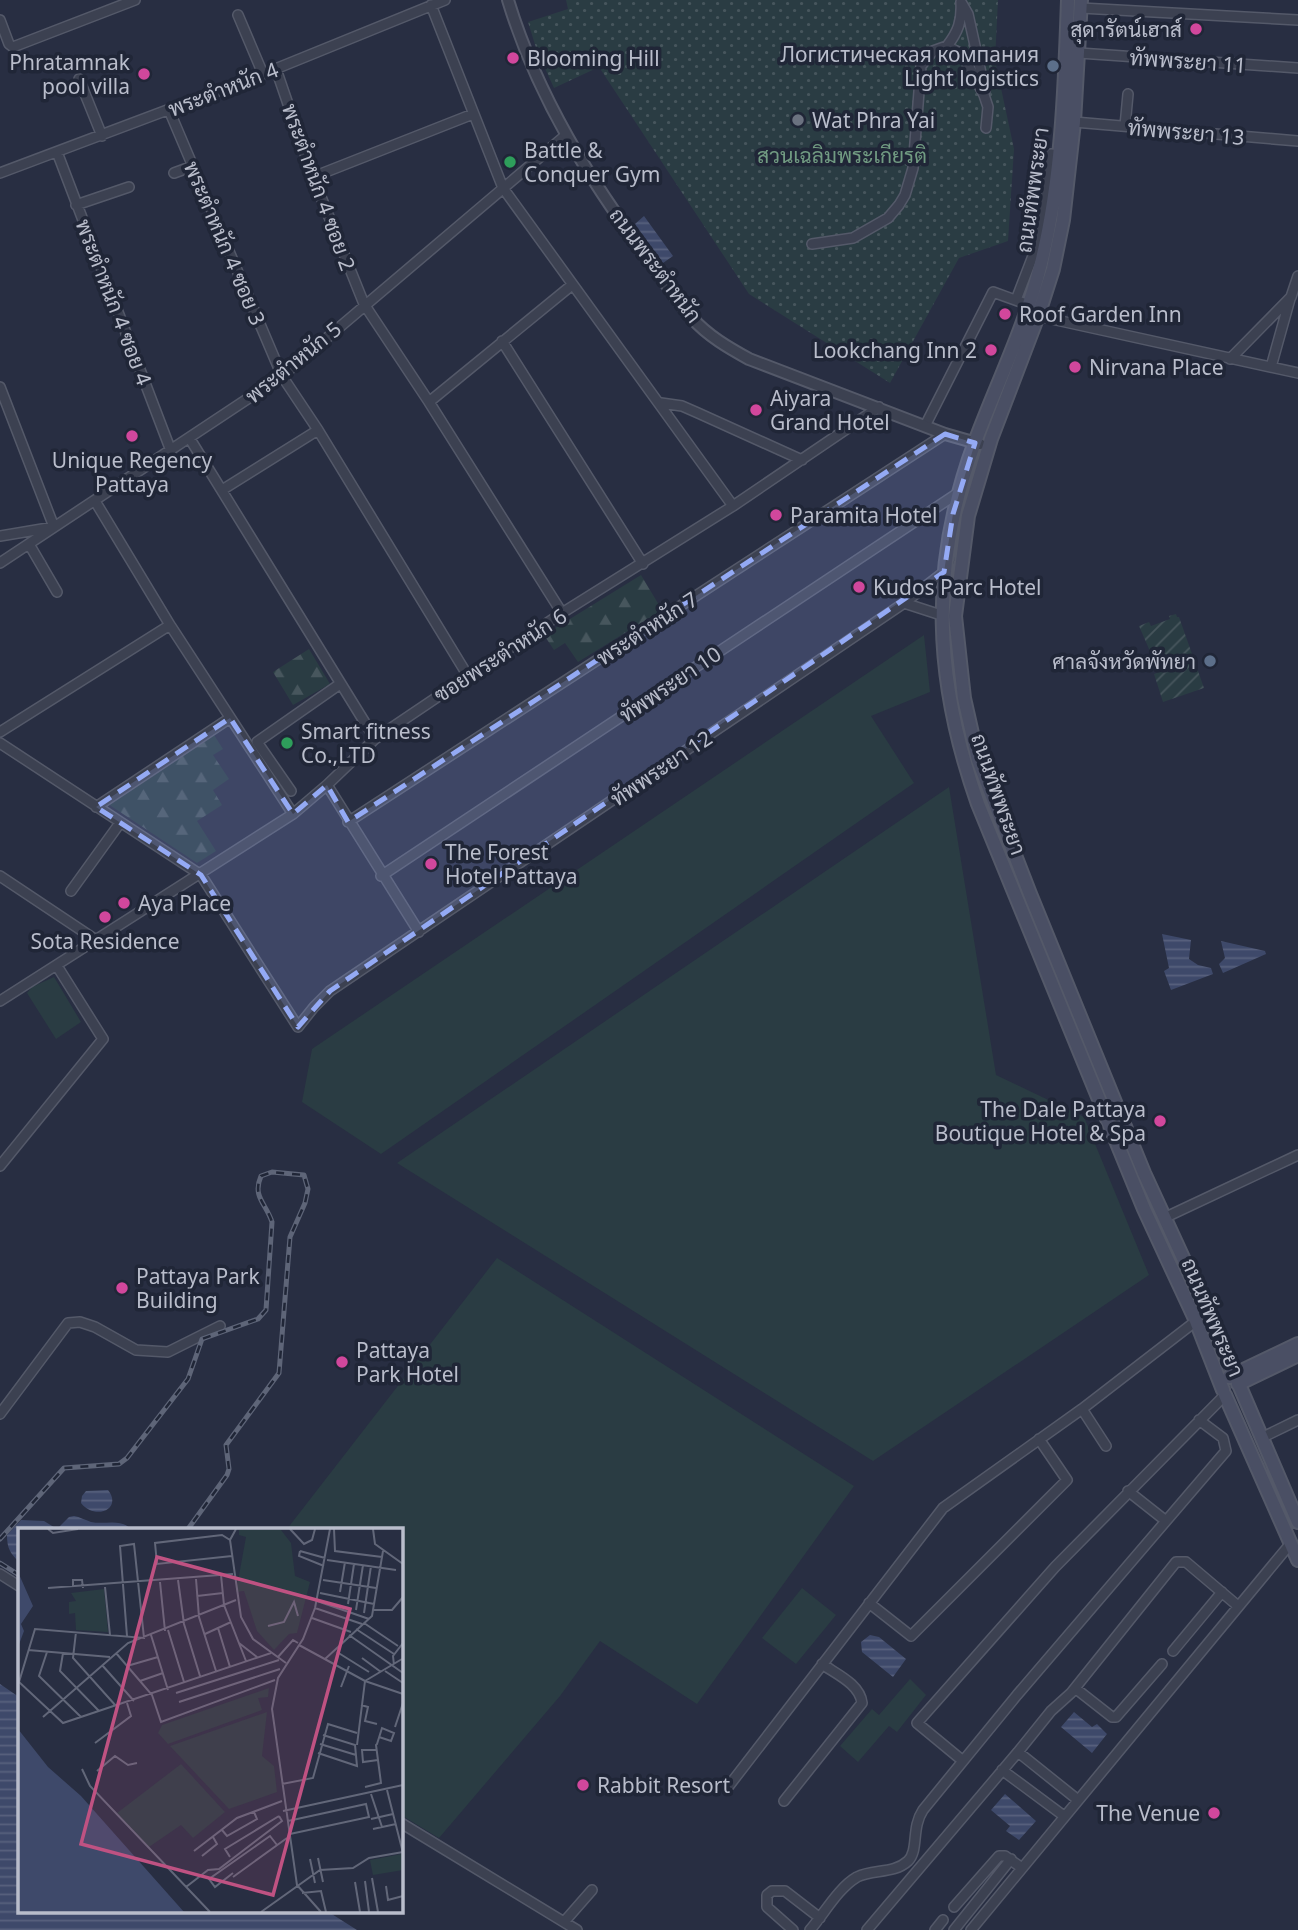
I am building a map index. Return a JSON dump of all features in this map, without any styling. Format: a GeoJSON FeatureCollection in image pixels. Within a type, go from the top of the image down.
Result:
{"type":"FeatureCollection","features":[{"type":"Feature","properties":{"kind":"main road","name":"ถนนทัพพระยา"},"geometry":{"type":"LineString","coordinates":[[1068,0],[1058,155],[1051,218],[1041,265],[1022,303],[953,513],[941,615],[947,684],[964,763],[1017,900],[1144,1209],[1196,1321],[1222,1389],[1298,1560]]}},
{"type":"Feature","properties":{"kind":"main road","name":"ถนนทัพพระยา"},"geometry":{"type":"LineString","coordinates":[[1081,4],[1074,122],[1063,220],[1053,269],[1038,316],[988,446],[968,516],[955,616],[964,698],[978,760],[1030,894],[1164,1217],[1298,1521]]}},
{"type":"Feature","properties":{"kind":"main road"},"geometry":{"type":"LineString","coordinates":[[1222,1389],[1298,1344]]}},
{"type":"Feature","properties":{"kind":"main road"},"geometry":{"type":"LineString","coordinates":[[1236,1379],[1298,1355]]}},
{"type":"Feature","properties":{"kind":"street"},"geometry":{"type":"LineString","coordinates":[[0,20],[9,44],[13,47],[135,0]]}},
{"type":"Feature","properties":{"kind":"street","name":"พระตำหนัก 4"},"geometry":{"type":"LineString","coordinates":[[0,173],[276,69],[445,0]]}},
{"type":"Feature","properties":{"kind":"street","name":"ถนนพระตำหนัก"},"geometry":{"type":"LineString","coordinates":[[509,0],[521,43],[566,135],[629,234],[693,319],[716,339],[762,364],[945,434],[988,446]]}},
{"type":"Feature","properties":{"kind":"street"},"geometry":{"type":"LineString","coordinates":[[811,244],[853,238],[888,218],[899,205],[913,168],[921,66],[933,51],[947,46],[957,33],[961,18],[960,1]]}},
{"type":"Feature","properties":{"kind":"street"},"geometry":{"type":"LineString","coordinates":[[960,1],[968,15],[985,84],[984,95]]}},
{"type":"Feature","properties":{"kind":"street"},"geometry":{"type":"LineString","coordinates":[[1081,4],[1298,20]]}},
{"type":"Feature","properties":{"kind":"street"},"geometry":{"type":"LineString","coordinates":[[431,5],[503,188],[733,506]]}},
{"type":"Feature","properties":{"kind":"street"},"geometry":{"type":"LineString","coordinates":[[238,15],[263,74]]}},
{"type":"Feature","properties":{"kind":"street"},"geometry":{"type":"LineString","coordinates":[[947,46],[962,54],[984,95],[988,107],[986,128]]}},
{"type":"Feature","properties":{"kind":"street","name":"ทัพพระยา 11"},"geometry":{"type":"LineString","coordinates":[[1079,53],[1298,68]]}},
{"type":"Feature","properties":{"kind":"street","name":"พระตำหนัก 4 ซอย 2"},"geometry":{"type":"LineString","coordinates":[[276,69],[313,177],[364,304],[562,613]]}},
{"type":"Feature","properties":{"kind":"street"},"geometry":{"type":"LineString","coordinates":[[79,79],[102,136]]}},
{"type":"Feature","properties":{"kind":"street"},"geometry":{"type":"LineString","coordinates":[[1125,126],[1128,94]]}},
{"type":"Feature","properties":{"kind":"street","name":"พระตำหนัก 4 ซอย 3"},"geometry":{"type":"LineString","coordinates":[[169,110],[282,376],[318,430],[468,676]]}},
{"type":"Feature","properties":{"kind":"street"},"geometry":{"type":"LineString","coordinates":[[313,177],[473,114]]}},
{"type":"Feature","properties":{"kind":"street","name":"ทัพพระยา 13"},"geometry":{"type":"LineString","coordinates":[[1074,122],[1298,141]]}},
{"type":"Feature","properties":{"kind":"street","name":"พระตำหนัก 5"},"geometry":{"type":"LineString","coordinates":[[0,563],[282,376],[566,135]]}},
{"type":"Feature","properties":{"kind":"street","name":"พระตำหนัก 4 ซอย 4"},"geometry":{"type":"LineString","coordinates":[[57,152],[171,451]]}},
{"type":"Feature","properties":{"kind":"street"},"geometry":{"type":"LineString","coordinates":[[174,173],[193,166]]}},
{"type":"Feature","properties":{"kind":"street"},"geometry":{"type":"LineString","coordinates":[[76,205],[129,187]]}},
{"type":"Feature","properties":{"kind":"street"},"geometry":{"type":"LineString","coordinates":[[1271,367],[1298,276]]}},
{"type":"Feature","properties":{"kind":"street"},"geometry":{"type":"LineString","coordinates":[[429,402],[572,285]]}},
{"type":"Feature","properties":{"kind":"street"},"geometry":{"type":"LineString","coordinates":[[925,426],[993,292],[1022,303]]}},
{"type":"Feature","properties":{"kind":"street"},"geometry":{"type":"LineString","coordinates":[[1230,359],[1293,297]]}},
{"type":"Feature","properties":{"kind":"street"},"geometry":{"type":"LineString","coordinates":[[1038,316],[1298,373]]}},
{"type":"Feature","properties":{"kind":"street"},"geometry":{"type":"LineString","coordinates":[[502,341],[643,564]]}},
{"type":"Feature","properties":{"kind":"street"},"geometry":{"type":"LineString","coordinates":[[0,387],[54,527],[0,536]]}},
{"type":"Feature","properties":{"kind":"street"},"geometry":{"type":"LineString","coordinates":[[661,403],[682,406],[802,460]]}},
{"type":"Feature","properties":{"kind":"street","name":"ซอยพระตำหนัก 6"},"geometry":{"type":"LineString","coordinates":[[0,1001],[293,814],[327,786],[375,739],[562,613],[733,506],[879,407]]}},
{"type":"Feature","properties":{"kind":"street"},"geometry":{"type":"LineString","coordinates":[[222,490],[318,430]]}},
{"type":"Feature","properties":{"kind":"street","name":"พระตำหนัก 7"},"geometry":{"type":"LineString","coordinates":[[348,822],[945,434]]}},
{"type":"Feature","properties":{"kind":"street"},"geometry":{"type":"LineString","coordinates":[[190,439],[375,739]]}},
{"type":"Feature","properties":{"kind":"street","name":"ทัพพระยา 10"},"geometry":{"type":"LineString","coordinates":[[382,876],[958,493]]}},
{"type":"Feature","properties":{"kind":"street"},"geometry":{"type":"LineString","coordinates":[[95,501],[170,625],[293,814]]}},
{"type":"Feature","properties":{"kind":"street"},"geometry":{"type":"LineString","coordinates":[[953,513],[960,512],[968,516]]}},
{"type":"Feature","properties":{"kind":"street"},"geometry":{"type":"LineString","coordinates":[[29,544],[57,592]]}},
{"type":"Feature","properties":{"kind":"street","name":"ทัพพระยา 12"},"geometry":{"type":"LineString","coordinates":[[201,874],[298,1027],[330,991],[904,603],[944,572]]}},
{"type":"Feature","properties":{"kind":"street"},"geometry":{"type":"LineString","coordinates":[[904,603],[941,615]]}},
{"type":"Feature","properties":{"kind":"street"},"geometry":{"type":"LineString","coordinates":[[0,732],[170,625]]}},
{"type":"Feature","properties":{"kind":"street"},"geometry":{"type":"LineString","coordinates":[[947,684],[963,682]]}},
{"type":"Feature","properties":{"kind":"street"},"geometry":{"type":"LineString","coordinates":[[291,791],[257,742],[340,684]]}},
{"type":"Feature","properties":{"kind":"street"},"geometry":{"type":"LineString","coordinates":[[950,701],[964,698]]}},
{"type":"Feature","properties":{"kind":"street"},"geometry":{"type":"LineString","coordinates":[[96,807],[230,718]]}},
{"type":"Feature","properties":{"kind":"street"},"geometry":{"type":"LineString","coordinates":[[0,743],[201,874]]}},
{"type":"Feature","properties":{"kind":"street"},"geometry":{"type":"LineString","coordinates":[[327,786],[419,932]]}},
{"type":"Feature","properties":{"kind":"street"},"geometry":{"type":"LineString","coordinates":[[71,891],[120,823]]}},
{"type":"Feature","properties":{"kind":"street"},"geometry":{"type":"LineString","coordinates":[[0,876],[96,940]]}},
{"type":"Feature","properties":{"kind":"street"},"geometry":{"type":"LineString","coordinates":[[1017,900],[1030,894]]}},
{"type":"Feature","properties":{"kind":"street"},"geometry":{"type":"LineString","coordinates":[[0,1166],[103,1039],[57,966]]}},
{"type":"Feature","properties":{"kind":"street"},"geometry":{"type":"LineString","coordinates":[[1164,1217],[1298,1155]]}},
{"type":"Feature","properties":{"kind":"street"},"geometry":{"type":"LineString","coordinates":[[728,1787],[943,1508],[1082,1409],[1196,1321]]}},
{"type":"Feature","properties":{"kind":"street"},"geometry":{"type":"LineString","coordinates":[[0,1414],[68,1323],[80,1322],[95,1326],[136,1350],[168,1352],[219,1326]]}},
{"type":"Feature","properties":{"kind":"street"},"geometry":{"type":"LineString","coordinates":[[962,1761],[917,1723],[1055,1567],[1199,1420],[1222,1389]]}},
{"type":"Feature","properties":{"kind":"street"},"geometry":{"type":"LineString","coordinates":[[1082,1409],[1106,1446]]}},
{"type":"Feature","properties":{"kind":"street"},"geometry":{"type":"LineString","coordinates":[[810,1930],[853,1879],[868,1873],[894,1869],[906,1863],[914,1852],[917,1820],[962,1761],[1226,1451],[1223,1438],[1199,1420]]}},
{"type":"Feature","properties":{"kind":"street"},"geometry":{"type":"LineString","coordinates":[[1261,1438],[1298,1420]]}},
{"type":"Feature","properties":{"kind":"street"},"geometry":{"type":"LineString","coordinates":[[869,1603],[911,1636],[1067,1480],[1039,1439]]}},
{"type":"Feature","properties":{"kind":"street"},"geometry":{"type":"LineString","coordinates":[[1128,1491],[1166,1521]]}},
{"type":"Feature","properties":{"kind":"street"},"geometry":{"type":"LineString","coordinates":[[971,1930],[1291,1543]]}},
{"type":"Feature","properties":{"kind":"street"},"geometry":{"type":"LineString","coordinates":[[867,1930],[1032,1732],[1075,1688],[1176,1562],[1186,1562],[1238,1606]]}},
{"type":"Feature","properties":{"kind":"street"},"geometry":{"type":"LineString","coordinates":[[0,1574],[18,1585]]}},
{"type":"Feature","properties":{"kind":"street"},"geometry":{"type":"LineString","coordinates":[[1173,1651],[1222,1592]]}},
{"type":"Feature","properties":{"kind":"street"},"geometry":{"type":"LineString","coordinates":[[784,1801],[862,1703],[861,1695],[853,1685],[822,1664]]}},
{"type":"Feature","properties":{"kind":"street"},"geometry":{"type":"LineString","coordinates":[[1075,1688],[1112,1717],[1116,1717],[1162,1664]]}},
{"type":"Feature","properties":{"kind":"street"},"geometry":{"type":"LineString","coordinates":[[1018,1752],[1078,1800]]}},
{"type":"Feature","properties":{"kind":"street"},"geometry":{"type":"LineString","coordinates":[[1002,1770],[1064,1816]]}},
{"type":"Feature","properties":{"kind":"street"},"geometry":{"type":"LineString","coordinates":[[402,1824],[577,1930]]}},
{"type":"Feature","properties":{"kind":"street"},"geometry":{"type":"LineString","coordinates":[[954,1907],[996,1858],[1003,1855],[1022,1868]]}},
{"type":"Feature","properties":{"kind":"street"},"geometry":{"type":"LineString","coordinates":[[954,1930],[1011,1859]]}},
{"type":"Feature","properties":{"kind":"street"},"geometry":{"type":"LineString","coordinates":[[564,1922],[592,1890]]}},
{"type":"Feature","properties":{"kind":"street"},"geometry":{"type":"LineString","coordinates":[[793,1930],[767,1907],[767,1895],[772,1891],[785,1891],[820,1918]]}},
{"type":"Feature","properties":{"kind":"street"},"geometry":{"type":"LineString","coordinates":[[935,1930],[943,1920]]}},
{"type":"Feature","properties":{"kind":"highlighted area"},"geometry":{"type":"Polygon","coordinates":[[[945,434],[975,443],[953,514],[944,572],[330,991],[298,1027],[201,875],[96,807],[230,718],[293,814],[327,785],[348,822],[945,434]]]}},
{"type":"Feature","properties":{"kind":"green space","name":"สวนเฉลิมพระเกียรติ"},"geometry":{"type":"Polygon","coordinates":[[[566,0],[998,0],[995,60],[1014,149],[1008,241],[959,258],[890,383],[749,294],[599,67],[554,88],[537,51],[528,22],[568,9],[566,0]]]}},
{"type":"Feature","properties":{"kind":"green space"},"geometry":{"type":"Polygon","coordinates":[[[641,575],[662,610],[578,662],[565,643],[554,650],[544,635],[641,575]]]}},
{"type":"Feature","properties":{"kind":"green space"},"geometry":{"type":"Polygon","coordinates":[[[1176,614],[1204,688],[1163,702],[1154,674],[1159,672],[1139,626],[1149,622],[1151,626],[1176,614]]]}},
{"type":"Feature","properties":{"kind":"green space"},"geometry":{"type":"Polygon","coordinates":[[[924,635],[930,692],[871,716],[914,783],[381,1154],[302,1102],[312,1049],[924,635]]]}},
{"type":"Feature","properties":{"kind":"green space"},"geometry":{"type":"Polygon","coordinates":[[[309,649],[330,684],[293,705],[273,672],[309,649]]]}},
{"type":"Feature","properties":{"kind":"green space"},"geometry":{"type":"Polygon","coordinates":[[[214,735],[223,749],[213,755],[229,779],[213,790],[222,805],[197,821],[216,851],[197,863],[108,804],[214,735]]]}},
{"type":"Feature","properties":{"kind":"green space"},"geometry":{"type":"Polygon","coordinates":[[[949,787],[996,1075],[1084,1117],[1149,1275],[873,1461],[397,1163],[949,787]]]}},
{"type":"Feature","properties":{"kind":"green space"},"geometry":{"type":"Polygon","coordinates":[[[54,977],[81,1022],[56,1039],[27,993],[32,987],[54,977]]]}},
{"type":"Feature","properties":{"kind":"green space"},"geometry":{"type":"Polygon","coordinates":[[[497,1258],[854,1486],[697,1704],[600,1641],[560,1696],[439,1838],[402,1816],[402,1528],[288,1528],[497,1258]]]}},
{"type":"Feature","properties":{"kind":"green space"},"geometry":{"type":"Polygon","coordinates":[[[802,1588],[836,1615],[796,1664],[762,1638],[802,1588]]]}},
{"type":"Feature","properties":{"kind":"green space"},"geometry":{"type":"Polygon","coordinates":[[[910,1679],[926,1695],[897,1732],[889,1726],[858,1762],[840,1746],[872,1709],[879,1715],[910,1679]]]}},
{"type":"Feature","properties":{"kind":"water"},"geometry":{"type":"Polygon","coordinates":[[[644,216],[673,256],[663,263],[635,224],[644,216]]]}},
{"type":"Feature","properties":{"kind":"water"},"geometry":{"type":"Polygon","coordinates":[[[1162,934],[1191,940],[1189,959],[1198,965],[1211,968],[1213,974],[1171,990],[1164,971],[1169,968],[1162,934]]]}},
{"type":"Feature","properties":{"kind":"water"},"geometry":{"type":"Polygon","coordinates":[[[1221,941],[1265,951],[1266,954],[1223,973],[1219,964],[1225,958],[1221,941]]]}},
{"type":"Feature","properties":{"kind":"water"},"geometry":{"type":"Polygon","coordinates":[[[108,1490],[112,1503],[105,1510],[93,1511],[81,1503],[86,1491],[108,1490]]]}},
{"type":"Feature","properties":{"kind":"water"},"geometry":{"type":"Polygon","coordinates":[[[74,1516],[96,1523],[130,1528],[58,1528],[69,1517],[74,1516]]]}},
{"type":"Feature","properties":{"kind":"water"},"geometry":{"type":"Polygon","coordinates":[[[21,1520],[44,1521],[55,1528],[18,1528],[18,1561],[10,1550],[7,1535],[21,1520]]]}},
{"type":"Feature","properties":{"kind":"water"},"geometry":{"type":"Polygon","coordinates":[[[870,1635],[879,1637],[906,1659],[893,1677],[862,1652],[861,1642],[870,1635]]]}},
{"type":"Feature","properties":{"kind":"water"},"geometry":{"type":"Polygon","coordinates":[[[0,1684],[18,1696],[18,1912],[329,1912],[357,1930],[0,1930],[0,1684]]]}},
{"type":"Feature","properties":{"kind":"water"},"geometry":{"type":"Polygon","coordinates":[[[1074,1712],[1092,1727],[1097,1724],[1107,1734],[1092,1753],[1061,1727],[1074,1712]]]}},
{"type":"Feature","properties":{"kind":"water"},"geometry":{"type":"Polygon","coordinates":[[[1005,1794],[1036,1821],[1019,1840],[1006,1831],[1010,1826],[991,1810],[1005,1794]]]}},
{"type":"Feature","properties":{"kind":"railway"},"geometry":{"type":"LineString","coordinates":[[0,1539],[64,1468],[119,1464],[127,1458],[188,1379],[202,1339],[258,1319],[266,1310],[272,1222],[259,1195],[259,1183],[261,1176],[272,1172],[304,1175],[308,1189],[305,1203],[290,1237],[279,1373],[226,1445],[229,1469],[227,1475],[189,1528]]}},
{"type":"Feature","properties":{"kind":"railway"},"geometry":{"type":"LineString","coordinates":[[0,1563],[18,1574]]}},
{"type":"Feature","properties":{"kind":"place","name":"สุดารัตน์เฮาส์"},"geometry":{"type":"Point","coordinates":[1196,29]}},
{"type":"Feature","properties":{"kind":"place","name":"Blooming Hill"},"geometry":{"type":"Point","coordinates":[513,58]}},
{"type":"Feature","properties":{"kind":"place","name":"Логистическая компания Light logistics"},"geometry":{"type":"Point","coordinates":[1053,66]}},
{"type":"Feature","properties":{"kind":"place","name":"Phratamnak pool villa"},"geometry":{"type":"Point","coordinates":[144,74]}},
{"type":"Feature","properties":{"kind":"place","name":"Wat Phra Yai"},"geometry":{"type":"Point","coordinates":[798,120]}},
{"type":"Feature","properties":{"kind":"place","name":"Battle & Conquer Gym"},"geometry":{"type":"Point","coordinates":[510,162]}},
{"type":"Feature","properties":{"kind":"place","name":"Roof Garden Inn"},"geometry":{"type":"Point","coordinates":[1005,314]}},
{"type":"Feature","properties":{"kind":"place","name":"Lookchang Inn 2"},"geometry":{"type":"Point","coordinates":[991,350]}},
{"type":"Feature","properties":{"kind":"place","name":"Nirvana Place"},"geometry":{"type":"Point","coordinates":[1075,367]}},
{"type":"Feature","properties":{"kind":"place","name":"Aiyara Grand Hotel"},"geometry":{"type":"Point","coordinates":[756,410]}},
{"type":"Feature","properties":{"kind":"place","name":"Unique Regency Pattaya"},"geometry":{"type":"Point","coordinates":[132,436]}},
{"type":"Feature","properties":{"kind":"place","name":"Paramita Hotel"},"geometry":{"type":"Point","coordinates":[776,515]}},
{"type":"Feature","properties":{"kind":"place","name":"Kudos Parc Hotel"},"geometry":{"type":"Point","coordinates":[859,587]}},
{"type":"Feature","properties":{"kind":"place","name":"ศาลจังหวัดพัทยา"},"geometry":{"type":"Point","coordinates":[1210,661]}},
{"type":"Feature","properties":{"kind":"place","name":"Smart fitness Co.,LTD"},"geometry":{"type":"Point","coordinates":[287,743]}},
{"type":"Feature","properties":{"kind":"place","name":"The Forest Hotel Pattaya"},"geometry":{"type":"Point","coordinates":[431,864]}},
{"type":"Feature","properties":{"kind":"place","name":"Aya Place"},"geometry":{"type":"Point","coordinates":[124,903]}},
{"type":"Feature","properties":{"kind":"place","name":"Sota Residence"},"geometry":{"type":"Point","coordinates":[105,917]}},
{"type":"Feature","properties":{"kind":"place","name":"The Dale Pattaya Boutique Hotel & Spa"},"geometry":{"type":"Point","coordinates":[1160,1121]}},
{"type":"Feature","properties":{"kind":"place","name":"Pattaya Park Building"},"geometry":{"type":"Point","coordinates":[122,1288]}},
{"type":"Feature","properties":{"kind":"place","name":"Pattaya Park Hotel"},"geometry":{"type":"Point","coordinates":[342,1362]}},
{"type":"Feature","properties":{"kind":"place","name":"Rabbit Resort"},"geometry":{"type":"Point","coordinates":[583,1785]}},
{"type":"Feature","properties":{"kind":"place","name":"The Venue"},"geometry":{"type":"Point","coordinates":[1214,1813]}}]}
